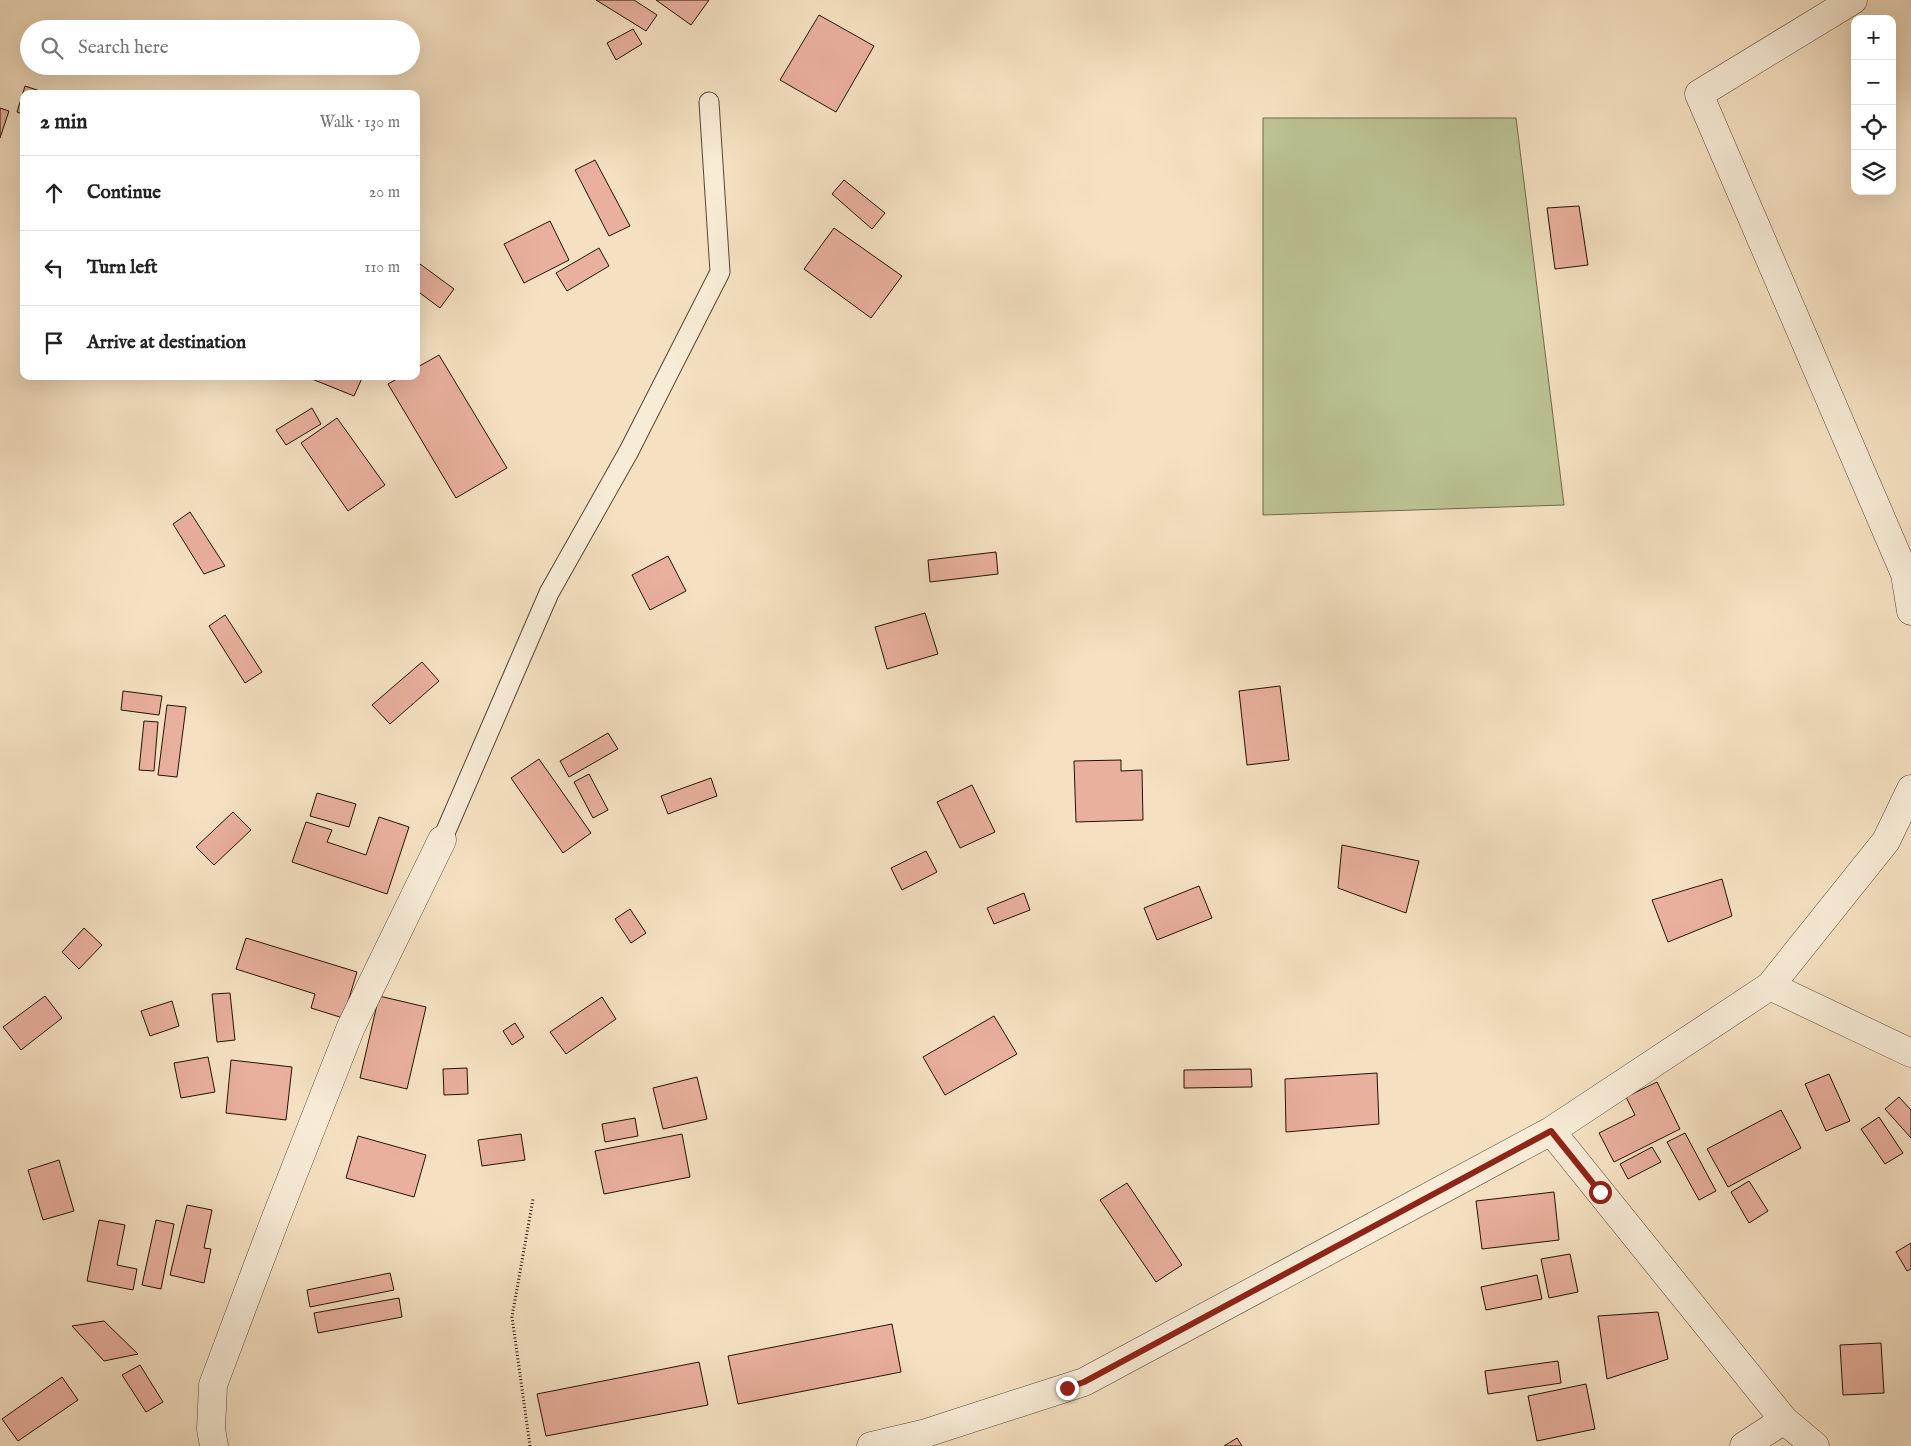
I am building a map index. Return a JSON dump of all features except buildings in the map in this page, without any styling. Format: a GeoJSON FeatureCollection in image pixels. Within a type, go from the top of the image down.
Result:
{"type":"FeatureCollection","features":[{"type":"Feature","properties":{"kind":"street"},"geometry":{"type":"LineString","coordinates":[[1854,0],[1699,94],[1905,574],[1911,611]]}},
{"type":"Feature","properties":{"kind":"street"},"geometry":{"type":"LineString","coordinates":[[871,1446],[926,1440],[1084,1382],[1551,1131],[1770,986],[1886,841],[1911,789]]}},
{"type":"Feature","properties":{"kind":"street"},"geometry":{"type":"LineString","coordinates":[[214,1446],[211,1428],[213,1385],[351,1027],[442,840]]}},
{"type":"Feature","properties":{"kind":"street"},"geometry":{"type":"LineString","coordinates":[[1770,986],[1911,1053]]}},
{"type":"Feature","properties":{"kind":"street"},"geometry":{"type":"LineString","coordinates":[[1551,1131],[1784,1420],[1815,1446]]}},
{"type":"Feature","properties":{"kind":"street"},"geometry":{"type":"LineString","coordinates":[[1744,1446],[1784,1420]]}},
{"type":"Feature","properties":{"kind":"lane"},"geometry":{"type":"LineString","coordinates":[[442,840],[549,592],[628,451],[720,272],[709,102]]}},
{"type":"Feature","properties":{"kind":"path"},"geometry":{"type":"LineString","coordinates":[[530,1446],[512,1317],[532,1199]]}},
{"type":"Feature","properties":{"kind":"green space"},"geometry":{"type":"Polygon","coordinates":[[[1263,118],[1516,118],[1564,505],[1263,515],[1263,118]]]}},
{"type":"Feature","properties":{"kind":"route"},"geometry":{"type":"LineString","coordinates":[[1067,1388],[1084,1382],[1551,1131],[1600,1192]]}}]}
